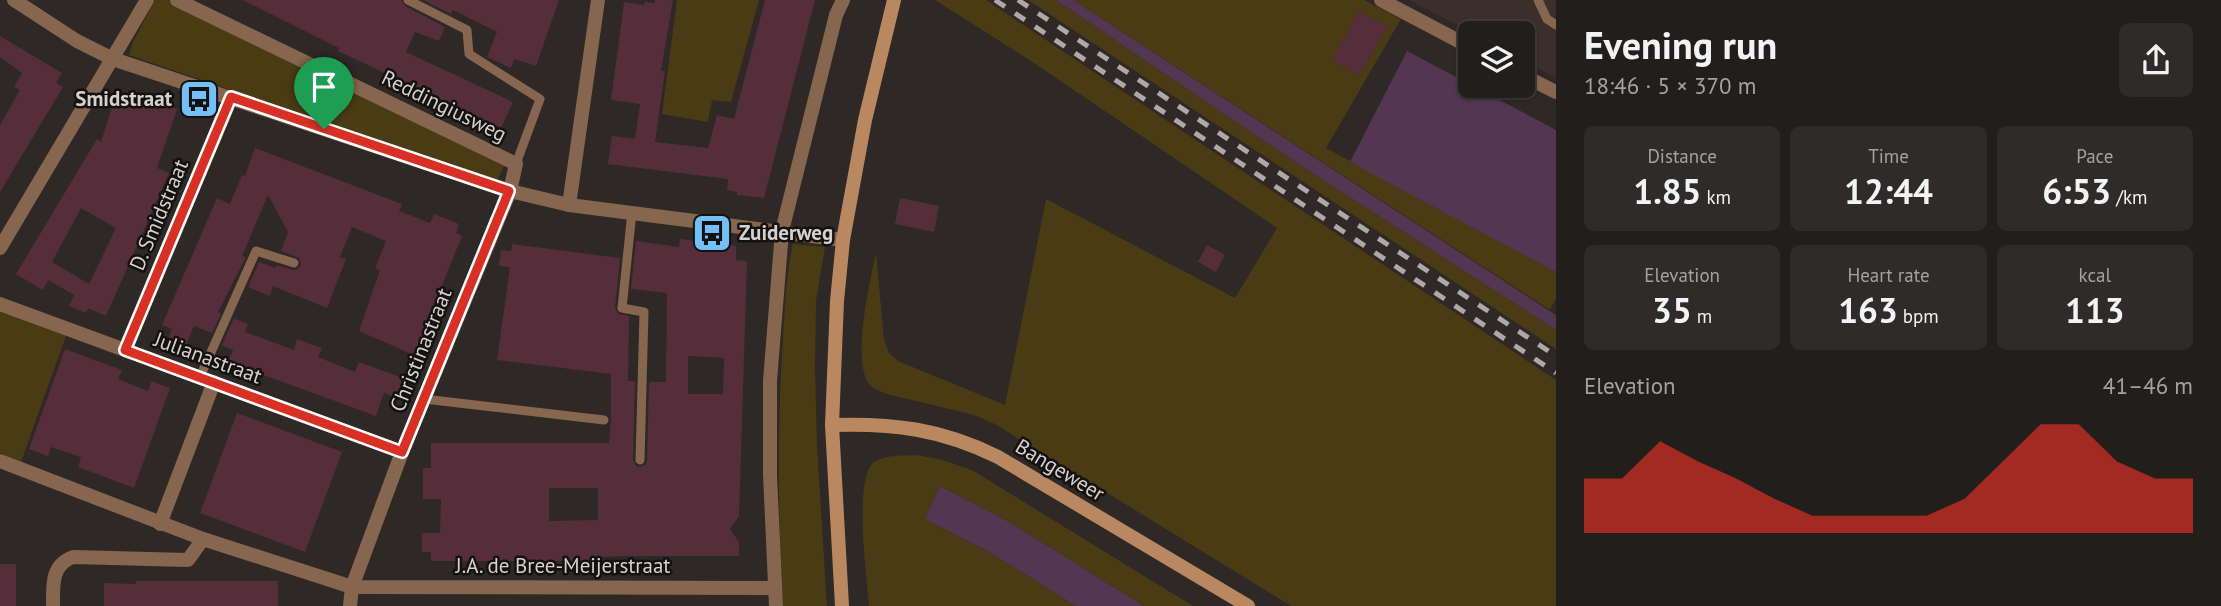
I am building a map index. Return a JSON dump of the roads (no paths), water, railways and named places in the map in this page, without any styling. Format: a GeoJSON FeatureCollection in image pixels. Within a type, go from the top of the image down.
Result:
{"type":"FeatureCollection","features":[{"type":"Feature","properties":{"kind":"street"},"geometry":{"type":"LineString","coordinates":[[14,0],[77,41],[113,59],[509,191],[569,205],[843,240]]}},
{"type":"Feature","properties":{"kind":"street"},"geometry":{"type":"LineString","coordinates":[[0,248],[147,0]]}},
{"type":"Feature","properties":{"kind":"street","name":"Reddingiusweg"},"geometry":{"type":"LineString","coordinates":[[177,0],[516,163],[509,191]]}},
{"type":"Feature","properties":{"kind":"street"},"geometry":{"type":"LineString","coordinates":[[569,205],[598,0]]}},
{"type":"Feature","properties":{"kind":"street"},"geometry":{"type":"LineString","coordinates":[[776,606],[770,475],[770,381],[782,231],[836,15],[843,0]]}},
{"type":"Feature","properties":{"kind":"street"},"geometry":{"type":"LineString","coordinates":[[842,606],[832,425],[837,301],[843,240],[865,120],[894,0]]}},
{"type":"Feature","properties":{"kind":"street"},"geometry":{"type":"LineString","coordinates":[[1381,0],[1458,41]]}},
{"type":"Feature","properties":{"kind":"street"},"geometry":{"type":"LineString","coordinates":[[1535,82],[1556,92]]}},
{"type":"Feature","properties":{"kind":"street","name":"D. Smidstraat"},"geometry":{"type":"LineString","coordinates":[[125,350],[231,97]]}},
{"type":"Feature","properties":{"kind":"street","name":"Christinastraat"},"geometry":{"type":"LineString","coordinates":[[350,606],[352,587],[402,452],[509,191]]}},
{"type":"Feature","properties":{"kind":"street","name":"Julianastraat"},"geometry":{"type":"LineString","coordinates":[[0,304],[402,452]]}},
{"type":"Feature","properties":{"kind":"street"},"geometry":{"type":"LineString","coordinates":[[160,524],[207,380]]}},
{"type":"Feature","properties":{"kind":"street","name":"Bangeweer"},"geometry":{"type":"LineString","coordinates":[[832,425],[898,426],[971,443],[1248,606]]}},
{"type":"Feature","properties":{"kind":"street","name":"J.A. de Bree-Meijerstraat"},"geometry":{"type":"LineString","coordinates":[[0,461],[160,524],[352,587],[775,588]]}},
{"type":"Feature","properties":{"kind":"street"},"geometry":{"type":"LineString","coordinates":[[53,606],[53,579],[64,561],[74,557],[188,560],[203,539]]}},
{"type":"Feature","properties":{"kind":"lane"},"geometry":{"type":"LineString","coordinates":[[408,0],[467,30],[469,54],[540,99],[516,163]]}},
{"type":"Feature","properties":{"kind":"lane"},"geometry":{"type":"LineString","coordinates":[[1538,0],[1547,19],[1556,25]]}},
{"type":"Feature","properties":{"kind":"lane"},"geometry":{"type":"LineString","coordinates":[[632,212],[622,309],[644,312],[640,460]]}},
{"type":"Feature","properties":{"kind":"lane"},"geometry":{"type":"LineString","coordinates":[[207,380],[256,251],[294,263]]}},
{"type":"Feature","properties":{"kind":"lane"},"geometry":{"type":"LineString","coordinates":[[424,399],[604,420]]}},
{"type":"Feature","properties":{"kind":"railway"},"geometry":{"type":"LineString","coordinates":[[995,0],[1556,373]]}},
{"type":"Feature","properties":{"kind":"railway"},"geometry":{"type":"LineString","coordinates":[[1018,0],[1556,356]]}},
{"type":"Feature","properties":{"kind":"place","name":"Smidstraat"},"geometry":{"type":"Point","coordinates":[199,99]}},
{"type":"Feature","properties":{"kind":"place","name":"Zuiderweg"},"geometry":{"type":"Point","coordinates":[712,233]}}]}
